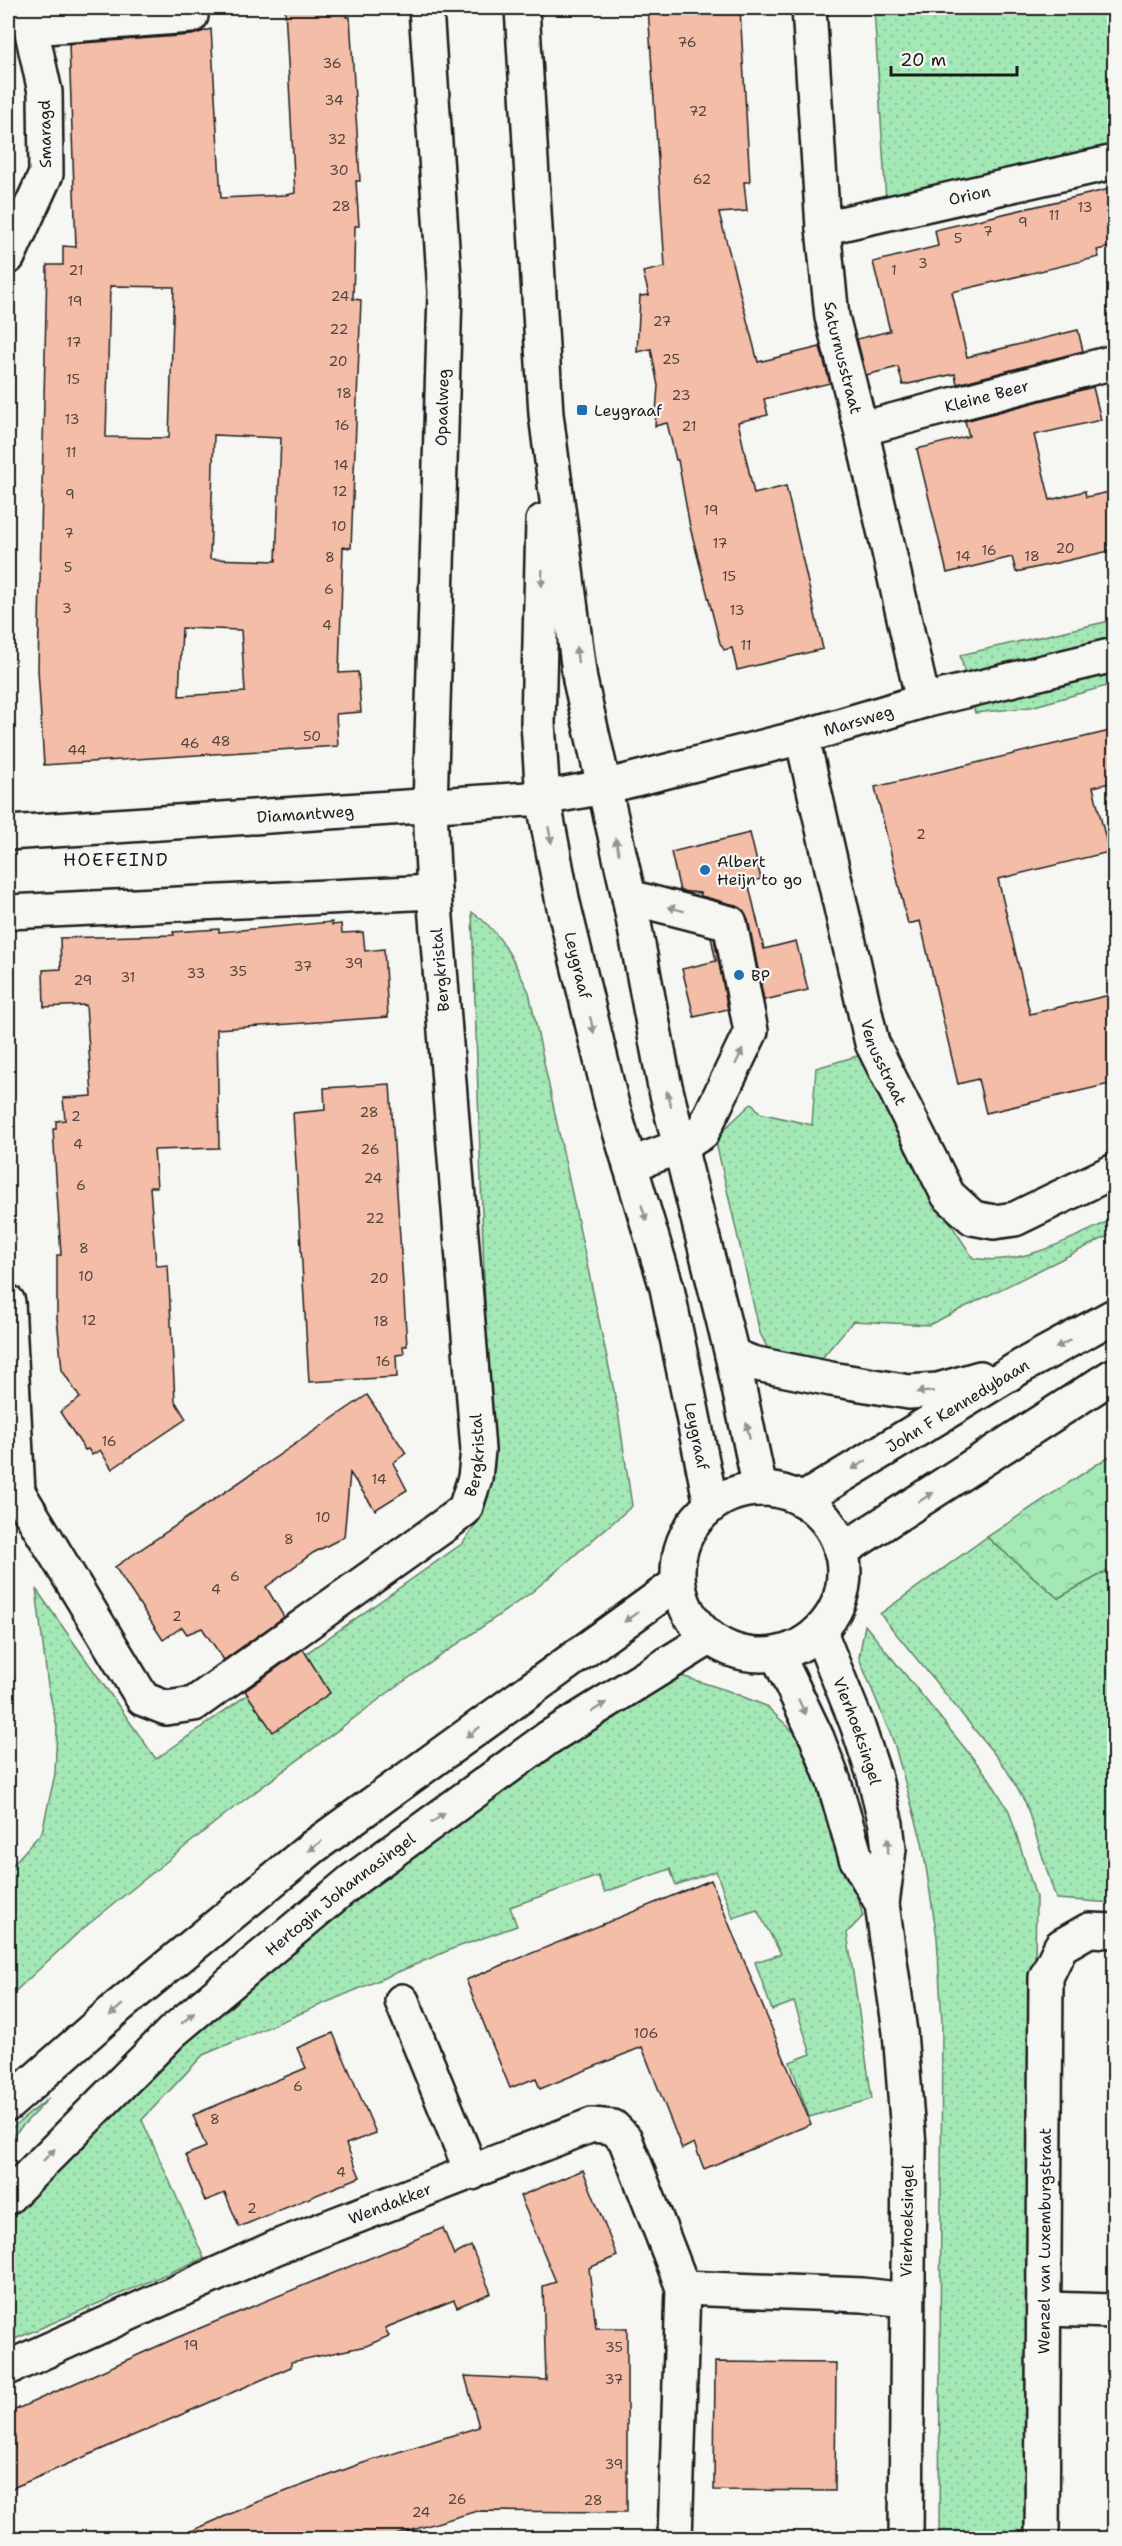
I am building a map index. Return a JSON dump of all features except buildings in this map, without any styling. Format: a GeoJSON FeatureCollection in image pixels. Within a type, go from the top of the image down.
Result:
{"type":"FeatureCollection","features":[{"type":"Feature","properties":{"kind":"street","name":"Opaalweg"},"geometry":{"type":"LineString","coordinates":[[426,8],[445,292],[430,807]]}},
{"type":"Feature","properties":{"kind":"street","name":"Leygraaf"},"geometry":{"type":"LineString","coordinates":[[522,8],[546,414],[580,680],[629,897],[664,1082],[732,1355],[760,1489]]}},
{"type":"Feature","properties":{"kind":"street","name":"Saturnusstraat"},"geometry":{"type":"LineString","coordinates":[[809,8],[823,228],[832,317],[861,429],[923,700]]}},
{"type":"Feature","properties":{"kind":"street"},"geometry":{"type":"LineString","coordinates":[[25,18],[191,16]]}},
{"type":"Feature","properties":{"kind":"street","name":"Smaragd"},"geometry":{"type":"LineString","coordinates":[[8,257],[46,174],[45,92],[25,18]]}},
{"type":"Feature","properties":{"kind":"street","name":"Orion"},"geometry":{"type":"LineString","coordinates":[[823,228],[1114,162]]}},
{"type":"Feature","properties":{"kind":"street","name":"Kleine Beer"},"geometry":{"type":"LineString","coordinates":[[861,429],[1114,362]]}},
{"type":"Feature","properties":{"kind":"street","name":"Leygraaf"},"geometry":{"type":"LineString","coordinates":[[546,414],[538,723],[543,798],[563,903],[612,1105],[667,1288],[711,1505]]}},
{"type":"Feature","properties":{"kind":"street","name":"Marsweg"},"geometry":{"type":"LineString","coordinates":[[604,787],[802,738],[923,700],[1114,655]]}},
{"type":"Feature","properties":{"kind":"street","name":"Venusstraat"},"geometry":{"type":"LineString","coordinates":[[802,738],[872,1043],[948,1195],[973,1218],[994,1222],[1015,1220],[1114,1171]]}},
{"type":"Feature","properties":{"kind":"street","name":"Diamantweg"},"geometry":{"type":"LineString","coordinates":[[8,832],[430,807],[543,798],[604,787]]}},
{"type":"Feature","properties":{"kind":"street","name":"Bergkristal"},"geometry":{"type":"LineString","coordinates":[[13,1492],[143,1699],[166,1708],[194,1704],[465,1509],[475,1478],[478,1450],[434,892],[430,807]]}},
{"type":"Feature","properties":{"kind":"street"},"geometry":{"type":"LineString","coordinates":[[8,912],[434,892]]}},
{"type":"Feature","properties":{"kind":"street"},"geometry":{"type":"LineString","coordinates":[[629,897],[730,923],[751,1031],[702,1133],[681,1146],[630,1165]]}},
{"type":"Feature","properties":{"kind":"street"},"geometry":{"type":"LineString","coordinates":[[8,1302],[13,1492]]}},
{"type":"Feature","properties":{"kind":"street","name":"John F Kennedybaan"},"geometry":{"type":"LineString","coordinates":[[802,1500],[1022,1366],[1114,1316]]}},
{"type":"Feature","properties":{"kind":"street"},"geometry":{"type":"LineString","coordinates":[[732,1355],[753,1363],[831,1379],[922,1393],[1022,1366]]}},
{"type":"Feature","properties":{"kind":"street"},"geometry":{"type":"LineString","coordinates":[[841,1551],[1114,1375]]}},
{"type":"Feature","properties":{"kind":"street"},"geometry":{"type":"LineString","coordinates":[[760,1489],[787,1493],[802,1500],[819,1513],[833,1531],[841,1551],[844,1576],[841,1597],[832,1616],[819,1632],[799,1646],[777,1654],[757,1656],[738,1653],[710,1638],[695,1623],[684,1604],[678,1583],[678,1561],[684,1539],[695,1520],[711,1505],[735,1493],[760,1489]]}},
{"type":"Feature","properties":{"kind":"street"},"geometry":{"type":"LineString","coordinates":[[8,2104],[118,2007],[313,1847],[678,1583]]}},
{"type":"Feature","properties":{"kind":"street","name":"Vierhoeksingel"},"geometry":{"type":"LineString","coordinates":[[819,1632],[857,1724],[886,1824],[889,1849],[882,1904],[900,2032],[909,2146],[906,2300],[906,2538]]}},
{"type":"Feature","properties":{"kind":"street","name":"Hertogin Johannasingel"},"geometry":{"type":"LineString","coordinates":[[8,2196],[172,2032],[353,1880],[548,1738],[710,1638]]}},
{"type":"Feature","properties":{"kind":"street","name":"Vierhoeksingel"},"geometry":{"type":"LineString","coordinates":[[777,1654],[817,1738],[834,1782],[856,1858],[882,1904]]}},
{"type":"Feature","properties":{"kind":"street","name":"Wenzel van Luxemburgstraat"},"geometry":{"type":"LineString","coordinates":[[1042,2538],[1046,1977],[1061,1946],[1089,1930],[1114,1931]]}},
{"type":"Feature","properties":{"kind":"street"},"geometry":{"type":"LineString","coordinates":[[402,2001],[472,2173]]}},
{"type":"Feature","properties":{"kind":"street","name":"Wendakker"},"geometry":{"type":"LineString","coordinates":[[8,2368],[277,2247],[592,2125],[613,2127],[625,2139],[683,2288],[675,2538]]}},
{"type":"Feature","properties":{"kind":"street"},"geometry":{"type":"LineString","coordinates":[[683,2288],[863,2295],[906,2300]]}},
{"type":"Feature","properties":{"kind":"street"},"geometry":{"type":"LineString","coordinates":[[1045,2309],[1114,2311]]}},
{"type":"Feature","properties":{"kind":"green space"},"geometry":{"type":"Polygon","coordinates":[[[874,8],[1114,8],[1114,152],[886,201],[874,8]]]}},
{"type":"Feature","properties":{"kind":"green space"},"geometry":{"type":"Polygon","coordinates":[[[1114,620],[1114,684],[1031,707],[975,713],[960,655],[1114,620]]]}},
{"type":"Feature","properties":{"kind":"green space"},"geometry":{"type":"Polygon","coordinates":[[[472,912],[499,938],[529,992],[617,1405],[632,1506],[532,1592],[393,1689],[227,1813],[80,1931],[8,1998],[8,1870],[42,1832],[55,1774],[57,1727],[48,1686],[36,1589],[156,1759],[463,1543],[483,1514],[491,1484],[472,912]]]}},
{"type":"Feature","properties":{"kind":"green space"},"geometry":{"type":"Polygon","coordinates":[[[864,1054],[887,1108],[913,1159],[973,1258],[991,1260],[1028,1255],[1114,1219],[1114,1233],[929,1325],[853,1321],[817,1364],[771,1355],[760,1333],[715,1138],[752,1103],[760,1113],[812,1125],[816,1068],[864,1054]]]}},
{"type":"Feature","properties":{"kind":"green space"},"geometry":{"type":"Polygon","coordinates":[[[1114,1453],[1114,1567],[1058,1598],[987,1537],[1114,1453]]]}},
{"type":"Feature","properties":{"kind":"green space"},"geometry":{"type":"Polygon","coordinates":[[[987,1537],[1058,1598],[1114,1567],[1114,1903],[1056,1899],[1026,1804],[1005,1767],[880,1614],[987,1537]]]}},
{"type":"Feature","properties":{"kind":"green space"},"geometry":{"type":"Polygon","coordinates":[[[865,1625],[989,1778],[1009,1811],[1036,1897],[1026,2538],[939,2538],[942,2023],[937,1937],[922,1842],[894,1743],[859,1658],[865,1625]]]}},
{"type":"Feature","properties":{"kind":"green space"},"geometry":{"type":"Polygon","coordinates":[[[675,1674],[726,1690],[766,1706],[817,1754],[863,1916],[847,1933],[872,2099],[809,2117],[790,2062],[811,2054],[794,2002],[772,2010],[755,1962],[781,1954],[757,1910],[733,1918],[716,1871],[676,1885],[670,1869],[605,1892],[598,1876],[510,1907],[517,1926],[452,1949],[203,2055],[142,2120],[204,2258],[8,2342],[8,2218],[94,2123],[187,2028],[455,1816],[675,1674]]]}},
{"type":"Feature","properties":{"kind":"green space"},"geometry":{"type":"Polygon","coordinates":[[[49,2098],[8,2141],[8,2131],[49,2098]]]}},
{"type":"Feature","properties":{"kind":"place","name":"Leygraaf"},"geometry":{"type":"Point","coordinates":[582,410]}},
{"type":"Feature","properties":{"kind":"place","name":"Albert Heijn to go"},"geometry":{"type":"Point","coordinates":[705,870]}},
{"type":"Feature","properties":{"kind":"place","name":"BP"},"geometry":{"type":"Point","coordinates":[739,975]}},
{"type":"Feature","properties":{"kind":"district","name":"HOEFEIND"},"geometry":{"type":"Point","coordinates":[116,860]}}]}
